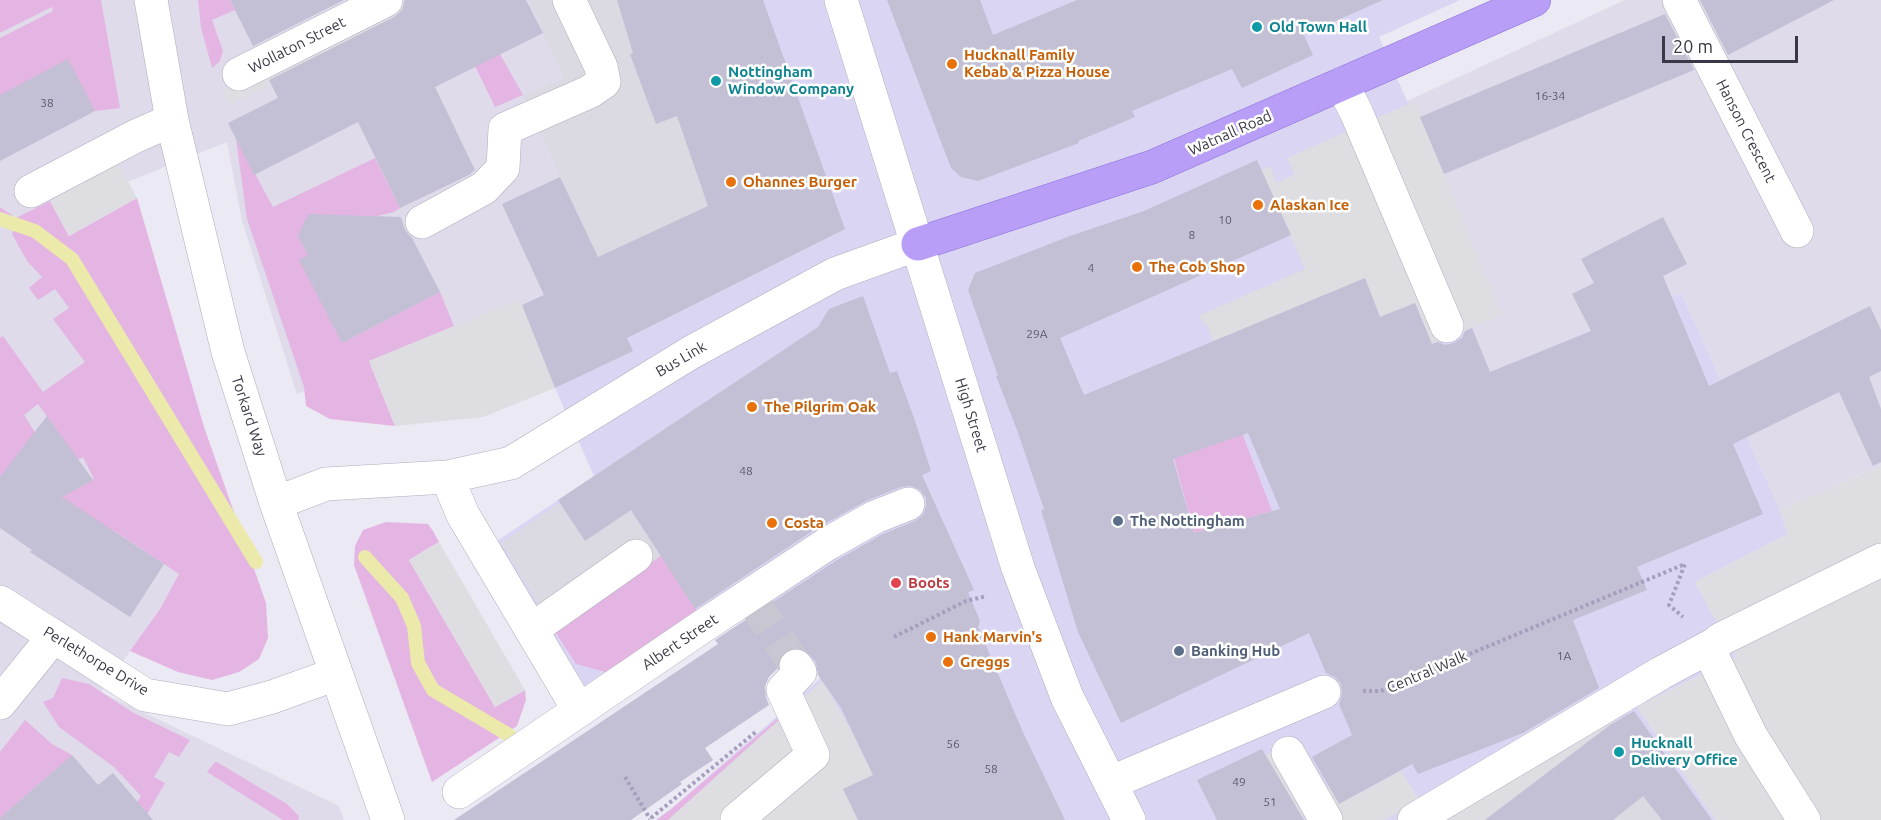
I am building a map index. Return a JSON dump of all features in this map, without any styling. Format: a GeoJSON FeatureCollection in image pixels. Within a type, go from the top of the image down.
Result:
{"type":"FeatureCollection","features":[{"type":"Feature","properties":{"kind":"main road","name":"Watnall Road"},"geometry":{"type":"LineString","coordinates":[[918,244],[1152,167],[1534,0]]}},
{"type":"Feature","properties":{"kind":"street","name":"Torkard Way"},"geometry":{"type":"LineString","coordinates":[[152,0],[172,120],[228,352],[276,503],[388,820]]}},
{"type":"Feature","properties":{"kind":"street","name":"Wollaton Street"},"geometry":{"type":"LineString","coordinates":[[239,74],[386,0]]}},
{"type":"Feature","properties":{"kind":"street"},"geometry":{"type":"LineString","coordinates":[[422,222],[484,188],[503,168],[505,129],[589,92],[604,82],[601,67],[569,0]]}},
{"type":"Feature","properties":{"kind":"street","name":"High Street"},"geometry":{"type":"LineString","coordinates":[[841,0],[1026,588],[1067,697],[1129,820]]}},
{"type":"Feature","properties":{"kind":"street","name":"Hanson Crescent"},"geometry":{"type":"LineString","coordinates":[[1679,0],[1797,231]]}},
{"type":"Feature","properties":{"kind":"street"},"geometry":{"type":"LineString","coordinates":[[1342,84],[1357,114],[1447,326]]}},
{"type":"Feature","properties":{"kind":"street"},"geometry":{"type":"LineString","coordinates":[[31,190],[172,120]]}},
{"type":"Feature","properties":{"kind":"street","name":"Bus Link"},"geometry":{"type":"LineString","coordinates":[[276,503],[326,484],[447,477],[511,463],[690,353],[835,274],[918,244]]}},
{"type":"Feature","properties":{"kind":"street"},"geometry":{"type":"LineString","coordinates":[[447,477],[463,515],[579,710]]}},
{"type":"Feature","properties":{"kind":"street","name":"Albert Street"},"geometry":{"type":"LineString","coordinates":[[459,792],[827,544],[875,517],[908,504]]}},
{"type":"Feature","properties":{"kind":"street"},"geometry":{"type":"LineString","coordinates":[[531,630],[636,556]]}},
{"type":"Feature","properties":{"kind":"street"},"geometry":{"type":"LineString","coordinates":[[1414,820],[1721,639],[1881,560]]}},
{"type":"Feature","properties":{"kind":"street","name":"Perlethorpe Drive"},"geometry":{"type":"LineString","coordinates":[[0,602],[145,695],[228,709],[272,697],[336,674]]}},
{"type":"Feature","properties":{"kind":"street"},"geometry":{"type":"LineString","coordinates":[[0,703],[54,636]]}},
{"type":"Feature","properties":{"kind":"street"},"geometry":{"type":"LineString","coordinates":[[1715,644],[1712,651],[1714,660],[1751,736],[1804,820]]}},
{"type":"Feature","properties":{"kind":"street"},"geometry":{"type":"LineString","coordinates":[[737,819],[813,755],[783,690],[800,672],[796,666]]}},
{"type":"Feature","properties":{"kind":"street"},"geometry":{"type":"LineString","coordinates":[[1110,783],[1324,692]]}},
{"type":"Feature","properties":{"kind":"street"},"geometry":{"type":"LineString","coordinates":[[1288,753],[1326,820]]}},
{"type":"Feature","properties":{"kind":"path","name":"Central Walk"},"geometry":{"type":"LineString","coordinates":[[1324,692],[1381,691],[1684,564],[1677,586]]}},
{"type":"Feature","properties":{"kind":"path"},"geometry":{"type":"LineString","coordinates":[[894,637],[966,601],[1026,588]]}},
{"type":"Feature","properties":{"kind":"path"},"geometry":{"type":"LineString","coordinates":[[625,777],[650,819],[747,740]]}},
{"type":"Feature","properties":{"kind":"shaded area"},"geometry":{"type":"Polygon","coordinates":[[[0,0],[101,0],[120,108],[95,111],[0,96],[0,38],[53,11],[52,7],[0,33],[0,0]]]}},
{"type":"Feature","properties":{"kind":"shaded area"},"geometry":{"type":"Polygon","coordinates":[[[66,0],[528,0],[567,80],[603,264],[522,305],[297,394],[242,221],[227,142],[17,226],[216,510],[160,609],[101,692],[339,806],[344,820],[0,820],[0,33],[66,0]]]}},
{"type":"Feature","properties":{"kind":"shaded area"},"geometry":{"type":"Polygon","coordinates":[[[198,0],[230,0],[235,10],[212,20],[223,51],[220,61],[212,68],[201,28],[198,0]]]}},
{"type":"Feature","properties":{"kind":"shaded area"},"geometry":{"type":"Polygon","coordinates":[[[409,0],[444,0],[228,105],[222,91],[409,0]]]}},
{"type":"Feature","properties":{"kind":"shaded area"},"geometry":{"type":"Polygon","coordinates":[[[528,0],[1460,0],[1379,37],[1490,304],[1466,313],[1490,372],[1681,293],[1780,510],[1788,534],[1695,582],[1736,657],[1637,707],[1716,820],[656,820],[822,677],[766,602],[590,694],[494,543],[594,476],[522,305],[603,264],[567,80],[528,0]]]}},
{"type":"Feature","properties":{"kind":"shaded area"},"geometry":{"type":"Polygon","coordinates":[[[529,0],[617,0],[617,2],[623,0],[676,31],[630,55],[656,124],[677,116],[708,206],[602,267],[523,95],[564,79],[529,0]]]}},
{"type":"Feature","properties":{"kind":"shaded area"},"geometry":{"type":"Polygon","coordinates":[[[1625,0],[1881,0],[1881,466],[1780,510],[1681,293],[1490,372],[1466,313],[1489,304],[1407,101],[1625,0]]]}},
{"type":"Feature","properties":{"kind":"shaded area"},"geometry":{"type":"Polygon","coordinates":[[[500,54],[523,95],[495,107],[475,66],[500,54]]]}},
{"type":"Feature","properties":{"kind":"shaded area"},"geometry":{"type":"Polygon","coordinates":[[[1415,101],[1503,315],[1432,344],[1415,303],[1380,317],[1364,279],[1214,343],[1207,325],[1198,316],[1305,269],[1261,170],[1270,166],[1277,183],[1295,174],[1287,158],[1415,101]]]}},
{"type":"Feature","properties":{"kind":"shaded area"},"geometry":{"type":"Polygon","coordinates":[[[236,139],[273,207],[375,158],[400,208],[394,212],[361,220],[304,224],[298,236],[308,255],[342,343],[440,292],[454,326],[369,361],[395,426],[330,419],[306,406],[304,387],[247,219],[236,139]]]}},
{"type":"Feature","properties":{"kind":"shaded area"},"geometry":{"type":"Polygon","coordinates":[[[118,163],[137,198],[69,236],[50,201],[118,163]]]}},
{"type":"Feature","properties":{"kind":"shaded area"},"geometry":{"type":"Polygon","coordinates":[[[137,198],[204,427],[266,603],[268,638],[259,659],[239,672],[212,680],[178,672],[130,651],[160,609],[179,574],[116,532],[0,477],[0,338],[3,336],[43,392],[85,362],[53,319],[69,308],[55,289],[38,300],[29,288],[42,277],[27,261],[12,234],[16,219],[0,223],[0,207],[16,218],[50,201],[69,236],[137,198]],[[38,404],[24,415],[36,434],[51,422],[38,404]],[[83,457],[66,466],[75,490],[94,479],[83,457]]]}},
{"type":"Feature","properties":{"kind":"shaded area"},"geometry":{"type":"Polygon","coordinates":[[[518,300],[555,388],[483,417],[395,426],[369,361],[518,300]]]}},
{"type":"Feature","properties":{"kind":"shaded area"},"geometry":{"type":"Polygon","coordinates":[[[1217,368],[1272,511],[1194,533],[1174,458],[1217,368]]]}},
{"type":"Feature","properties":{"kind":"shaded area"},"geometry":{"type":"Polygon","coordinates":[[[1881,466],[1881,820],[1716,820],[1637,707],[1736,657],[1695,582],[1788,534],[1780,510],[1881,466]]]}},
{"type":"Feature","properties":{"kind":"shaded area"},"geometry":{"type":"Polygon","coordinates":[[[560,503],[631,510],[661,556],[554,630],[501,543],[560,503]]]}},
{"type":"Feature","properties":{"kind":"shaded area"},"geometry":{"type":"Polygon","coordinates":[[[386,522],[428,524],[433,531],[439,542],[409,560],[495,707],[525,690],[526,700],[517,726],[432,782],[354,565],[355,546],[363,530],[386,522]]]}},
{"type":"Feature","properties":{"kind":"shaded area"},"geometry":{"type":"Polygon","coordinates":[[[439,542],[525,690],[495,707],[409,560],[439,542]]]}},
{"type":"Feature","properties":{"kind":"shaded area"},"geometry":{"type":"Polygon","coordinates":[[[661,556],[699,614],[620,676],[576,664],[554,630],[661,556]]]}},
{"type":"Feature","properties":{"kind":"shaded area"},"geometry":{"type":"Polygon","coordinates":[[[62,678],[89,684],[132,712],[190,740],[179,757],[169,752],[154,777],[165,783],[145,818],[130,814],[141,796],[114,767],[59,727],[43,702],[53,698],[62,678]]]}},
{"type":"Feature","properties":{"kind":"shaded area"},"geometry":{"type":"Polygon","coordinates":[[[822,681],[852,732],[873,775],[945,820],[668,820],[822,681]]]}},
{"type":"Feature","properties":{"kind":"shaded area"},"geometry":{"type":"Polygon","coordinates":[[[1632,708],[1485,820],[1440,820],[1632,708]]]}},
{"type":"Feature","properties":{"kind":"shaded area"},"geometry":{"type":"Polygon","coordinates":[[[777,719],[778,721],[668,820],[656,820],[670,810],[777,719]]]}},
{"type":"Feature","properties":{"kind":"shaded area"},"geometry":{"type":"Polygon","coordinates":[[[25,720],[52,744],[72,755],[0,818],[0,752],[25,720]]]}},
{"type":"Feature","properties":{"kind":"shaded area"},"geometry":{"type":"Polygon","coordinates":[[[1298,742],[1325,788],[1344,777],[1354,796],[1401,771],[1420,800],[1385,820],[1342,820],[1330,799],[1300,818],[1265,755],[1298,742]]]}},
{"type":"Feature","properties":{"kind":"shaded area"},"geometry":{"type":"Polygon","coordinates":[[[215,762],[287,804],[299,816],[298,820],[283,820],[207,772],[215,762]]]}},
{"type":"Feature","properties":{"kind":"shaded area"},"geometry":{"type":"Polygon","coordinates":[[[1643,796],[1662,820],[1613,820],[1643,796]]]}},
{"type":"Feature","properties":{"kind":"building"},"geometry":{"type":"Polygon","coordinates":[[[230,0],[344,0],[253,46],[230,0]]]}},
{"type":"Feature","properties":{"kind":"building"},"geometry":{"type":"Polygon","coordinates":[[[405,0],[526,0],[543,33],[435,87],[475,170],[400,208],[358,122],[254,175],[228,123],[278,98],[269,80],[394,17],[402,10],[405,0]]]}},
{"type":"Feature","properties":{"kind":"building"},"geometry":{"type":"Polygon","coordinates":[[[617,0],[763,0],[845,229],[627,338],[633,351],[555,388],[522,305],[544,295],[502,204],[560,177],[598,257],[708,206],[677,116],[656,124],[630,54],[633,53],[617,0]]]}},
{"type":"Feature","properties":{"kind":"building"},"geometry":{"type":"Polygon","coordinates":[[[887,0],[980,0],[993,35],[1077,0],[1383,0],[1304,35],[1313,55],[1242,88],[1232,69],[1132,111],[1135,117],[1078,141],[1079,143],[978,181],[961,177],[951,168],[887,0]]]}},
{"type":"Feature","properties":{"kind":"building"},"geometry":{"type":"Polygon","coordinates":[[[1700,0],[1834,0],[1728,55],[1700,0]]]}},
{"type":"Feature","properties":{"kind":"building"},"geometry":{"type":"Polygon","coordinates":[[[1665,14],[1694,70],[1444,174],[1420,117],[1665,14]]]}},
{"type":"Feature","properties":{"kind":"building"},"geometry":{"type":"Polygon","coordinates":[[[68,59],[95,111],[0,161],[0,95],[68,59]]]}},
{"type":"Feature","properties":{"kind":"building"},"geometry":{"type":"Polygon","coordinates":[[[1257,160],[1291,235],[1060,338],[1084,395],[1365,278],[1380,317],[1415,303],[1432,344],[1454,343],[1462,338],[1465,331],[1472,328],[1490,372],[1591,331],[1572,294],[1594,283],[1581,259],[1663,217],[1687,264],[1663,276],[1709,386],[1870,306],[1881,330],[1881,371],[1869,377],[1881,409],[1881,462],[1873,466],[1839,392],[1733,444],[1763,514],[1637,567],[1647,590],[1573,620],[1599,688],[1523,733],[1418,774],[1412,764],[1339,804],[1312,757],[1352,735],[1339,704],[1342,695],[1341,684],[1335,677],[1326,673],[1309,633],[1121,723],[1078,632],[1041,510],[1044,509],[968,290],[975,273],[1070,236],[1144,211],[1257,160]],[[1248,433],[1173,459],[1194,533],[1280,509],[1248,433]]]}},
{"type":"Feature","properties":{"kind":"building"},"geometry":{"type":"Polygon","coordinates":[[[308,214],[401,217],[405,230],[412,238],[440,292],[342,343],[299,260],[308,255],[298,236],[308,214]]]}},
{"type":"Feature","properties":{"kind":"building"},"geometry":{"type":"Polygon","coordinates":[[[863,296],[890,373],[897,371],[914,418],[931,471],[922,475],[974,590],[968,592],[980,621],[978,627],[1022,730],[1065,820],[858,820],[843,789],[873,775],[841,708],[818,675],[816,662],[805,650],[795,647],[786,650],[780,657],[778,668],[769,677],[765,686],[769,705],[705,748],[713,760],[631,820],[454,820],[718,644],[715,640],[837,560],[923,515],[926,498],[920,490],[911,486],[901,487],[868,500],[817,528],[695,609],[631,510],[585,541],[558,500],[818,327],[829,309],[863,296]]]}},
{"type":"Feature","properties":{"kind":"building"},"geometry":{"type":"Polygon","coordinates":[[[47,416],[93,480],[62,497],[164,564],[130,617],[30,552],[32,550],[0,528],[0,477],[47,416]]]}},
{"type":"Feature","properties":{"kind":"building","name":"Hucknall Delivery Office"},"geometry":{"type":"Polygon","coordinates":[[[1634,711],[1712,820],[1662,820],[1643,796],[1613,820],[1485,820],[1610,725],[1634,711]]]}},
{"type":"Feature","properties":{"kind":"building"},"geometry":{"type":"Polygon","coordinates":[[[1262,749],[1304,820],[1217,820],[1197,780],[1262,749]]]}},
{"type":"Feature","properties":{"kind":"building"},"geometry":{"type":"Polygon","coordinates":[[[72,755],[98,785],[113,773],[153,820],[0,820],[72,755]]]}},
{"type":"Feature","properties":{"kind":"waterway"},"geometry":{"type":"LineString","coordinates":[[0,219],[35,231],[72,259],[256,562]]}},
{"type":"Feature","properties":{"kind":"waterway"},"geometry":{"type":"LineString","coordinates":[[365,557],[402,598],[414,626],[418,663],[433,690],[509,735]]}},
{"type":"Feature","properties":{"kind":"tunnel"},"geometry":{"type":"LineString","coordinates":[[752,599],[796,666]]}},
{"type":"Feature","properties":{"kind":"place","name":"Old Town Hall"},"geometry":{"type":"Point","coordinates":[1257,27]}},
{"type":"Feature","properties":{"kind":"place","name":"Hucknall Family Kebab & Pizza House"},"geometry":{"type":"Point","coordinates":[952,64]}},
{"type":"Feature","properties":{"kind":"place","name":"Nottingham Window Company"},"geometry":{"type":"Point","coordinates":[716,81]}},
{"type":"Feature","properties":{"kind":"place","name":"Ohannes Burger"},"geometry":{"type":"Point","coordinates":[731,182]}},
{"type":"Feature","properties":{"kind":"place","name":"Alaskan Ice"},"geometry":{"type":"Point","coordinates":[1258,205]}},
{"type":"Feature","properties":{"kind":"place","name":"The Cob Shop"},"geometry":{"type":"Point","coordinates":[1137,267]}},
{"type":"Feature","properties":{"kind":"place","name":"The Pilgrim Oak"},"geometry":{"type":"Point","coordinates":[752,407]}},
{"type":"Feature","properties":{"kind":"place","name":"The Nottingham"},"geometry":{"type":"Point","coordinates":[1118,521]}},
{"type":"Feature","properties":{"kind":"place","name":"Costa"},"geometry":{"type":"Point","coordinates":[772,523]}},
{"type":"Feature","properties":{"kind":"place","name":"Boots"},"geometry":{"type":"Point","coordinates":[896,583]}},
{"type":"Feature","properties":{"kind":"place","name":"Hank Marvin's"},"geometry":{"type":"Point","coordinates":[931,637]}},
{"type":"Feature","properties":{"kind":"place","name":"Banking Hub"},"geometry":{"type":"Point","coordinates":[1179,651]}},
{"type":"Feature","properties":{"kind":"place","name":"Greggs"},"geometry":{"type":"Point","coordinates":[948,662]}},
{"type":"Feature","properties":{"kind":"place","name":"Hucknall Delivery Office"},"geometry":{"type":"Point","coordinates":[1619,752]}}]}
